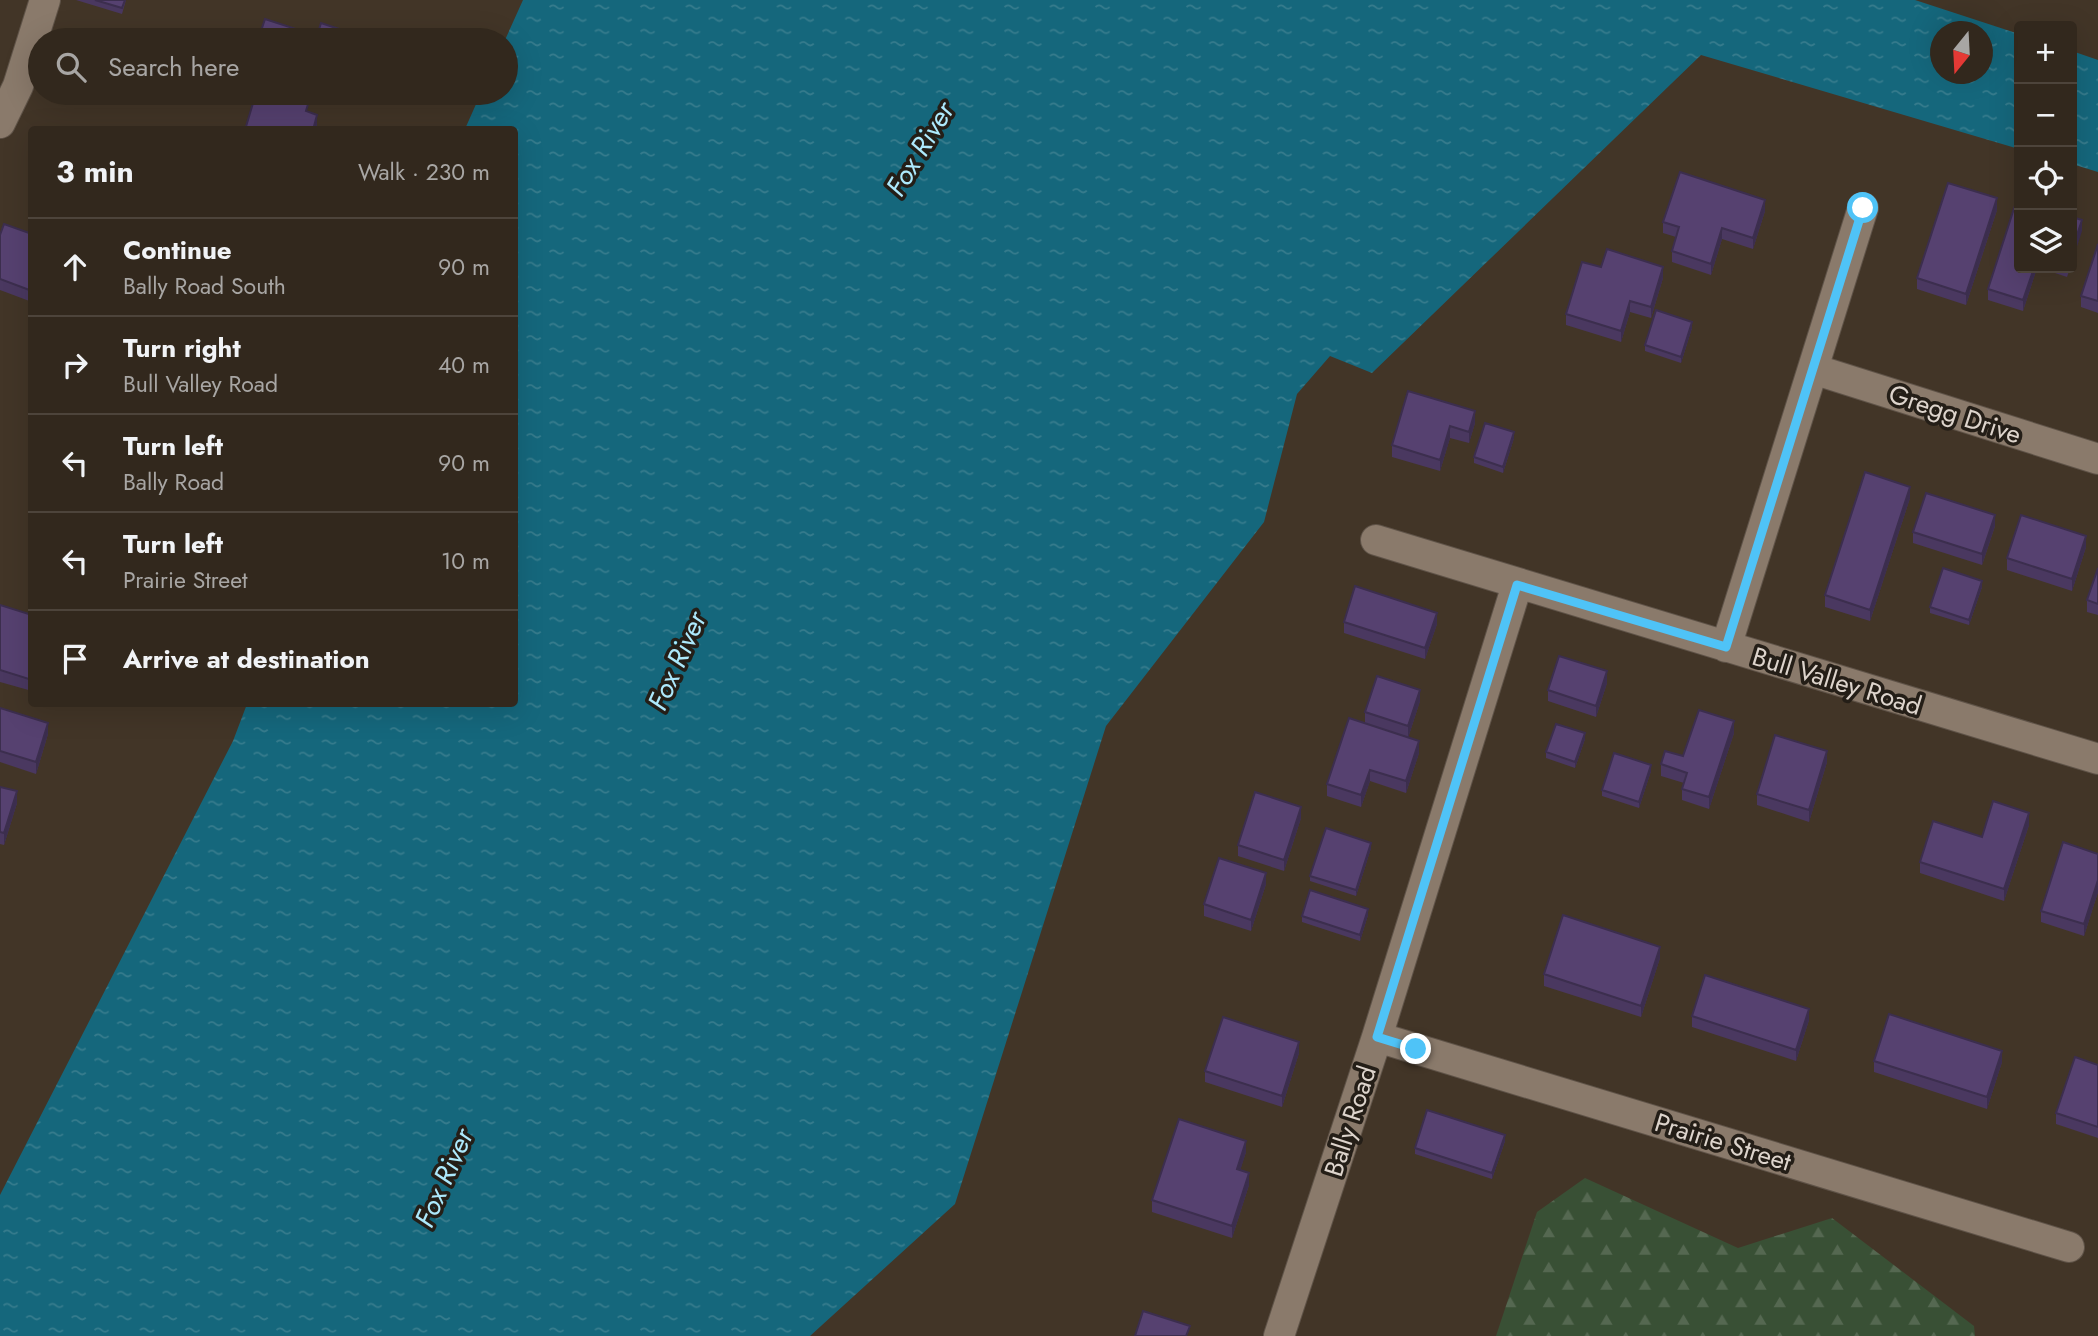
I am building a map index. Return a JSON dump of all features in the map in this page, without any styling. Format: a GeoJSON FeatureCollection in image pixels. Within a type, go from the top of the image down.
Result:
{"type":"FeatureCollection","features":[{"type":"Feature","properties":{"kind":"street"},"geometry":{"type":"LineString","coordinates":[[36,28],[45,0]]}},
{"type":"Feature","properties":{"kind":"street"},"geometry":{"type":"LineString","coordinates":[[0,123],[18,86],[28,54]]}},
{"type":"Feature","properties":{"kind":"street"},"geometry":{"type":"LineString","coordinates":[[1726,647],[1863,208]]}},
{"type":"Feature","properties":{"kind":"street","name":"Gregg Drive"},"geometry":{"type":"LineString","coordinates":[[1813,369],[2098,459]]}},
{"type":"Feature","properties":{"kind":"street","name":"Bull Valley Road"},"geometry":{"type":"LineString","coordinates":[[1376,540],[1517,585],[2098,759]]}},
{"type":"Feature","properties":{"kind":"street","name":"Bally Road"},"geometry":{"type":"LineString","coordinates":[[1279,1336],[1377,1037],[1517,585]]}},
{"type":"Feature","properties":{"kind":"street","name":"Prairie Street"},"geometry":{"type":"LineString","coordinates":[[1377,1037],[2069,1247]]}},
{"type":"Feature","properties":{"kind":"green space"},"geometry":{"type":"Polygon","coordinates":[[[1585,1178],[1738,1248],[1832,1218],[1974,1326],[1975,1336],[1496,1336],[1537,1212],[1585,1178]]]}},
{"type":"Feature","properties":{"kind":"water","name":"Fox River"},"geometry":{"type":"Polygon","coordinates":[[[523,0],[1915,0],[1979,21],[1930,21],[1930,84],[1993,84],[1993,26],[2014,32],[2014,148],[1701,55],[1372,373],[1330,356],[1297,394],[1264,522],[1106,726],[955,1204],[810,1336],[0,1336],[0,1195],[233,741],[246,707],[518,707],[518,126],[466,126],[476,105],[518,105],[518,28],[510,28],[523,0]]]}},
{"type":"Feature","properties":{"kind":"water"},"geometry":{"type":"Polygon","coordinates":[[[2077,53],[2098,60],[2098,172],[2077,166],[2077,53]]]}},
{"type":"Feature","properties":{"kind":"building"},"geometry":{"type":"Polygon","coordinates":[[[95,0],[125,0],[122,8],[95,0]]]}},
{"type":"Feature","properties":{"kind":"building"},"geometry":{"type":"Polygon","coordinates":[[[265,19],[293,28],[262,28],[265,19]]]}},
{"type":"Feature","properties":{"kind":"building"},"geometry":{"type":"Polygon","coordinates":[[[321,23],[336,28],[319,28],[321,23]]]}},
{"type":"Feature","properties":{"kind":"building"},"geometry":{"type":"Polygon","coordinates":[[[252,105],[308,105],[306,111],[317,115],[314,126],[246,126],[252,105]]]}},
{"type":"Feature","properties":{"kind":"building"},"geometry":{"type":"Polygon","coordinates":[[[1680,172],[1765,200],[1753,238],[1722,228],[1711,264],[1672,251],[1679,227],[1663,222],[1680,172]]]}},
{"type":"Feature","properties":{"kind":"building"},"geometry":{"type":"Polygon","coordinates":[[[1948,183],[1997,198],[1966,294],[1917,278],[1948,183]]]}},
{"type":"Feature","properties":{"kind":"building"},"geometry":{"type":"Polygon","coordinates":[[[2014,208],[2014,273],[2032,273],[2023,300],[1988,289],[2014,208]]]}},
{"type":"Feature","properties":{"kind":"building"},"geometry":{"type":"Polygon","coordinates":[[[2077,218],[2082,220],[2077,235],[2077,218]]]}},
{"type":"Feature","properties":{"kind":"building"},"geometry":{"type":"Polygon","coordinates":[[[4,224],[28,233],[28,290],[0,279],[0,235],[4,224]]]}},
{"type":"Feature","properties":{"kind":"building"},"geometry":{"type":"Polygon","coordinates":[[[2098,244],[2098,301],[2081,296],[2098,244]]]}},
{"type":"Feature","properties":{"kind":"building"},"geometry":{"type":"Polygon","coordinates":[[[1607,249],[1663,267],[1651,307],[1630,301],[1621,331],[1566,314],[1582,262],[1601,267],[1607,249]]]}},
{"type":"Feature","properties":{"kind":"building"},"geometry":{"type":"Polygon","coordinates":[[[1656,310],[1692,322],[1681,357],[1645,345],[1656,310]]]}},
{"type":"Feature","properties":{"kind":"building"},"geometry":{"type":"Polygon","coordinates":[[[1408,391],[1475,411],[1469,432],[1450,426],[1440,460],[1392,445],[1408,391]]]}},
{"type":"Feature","properties":{"kind":"building"},"geometry":{"type":"Polygon","coordinates":[[[1485,423],[1514,432],[1503,467],[1474,457],[1485,423]]]}},
{"type":"Feature","properties":{"kind":"building"},"geometry":{"type":"Polygon","coordinates":[[[1865,472],[1910,487],[1870,610],[1825,595],[1865,472]]]}},
{"type":"Feature","properties":{"kind":"building"},"geometry":{"type":"Polygon","coordinates":[[[1926,493],[1995,515],[1982,554],[1913,532],[1926,493]]]}},
{"type":"Feature","properties":{"kind":"building"},"geometry":{"type":"Polygon","coordinates":[[[2021,515],[2086,536],[2072,579],[2007,558],[2021,515]]]}},
{"type":"Feature","properties":{"kind":"building"},"geometry":{"type":"Polygon","coordinates":[[[1943,568],[1982,581],[1969,620],[1930,607],[1943,568]]]}},
{"type":"Feature","properties":{"kind":"building"},"geometry":{"type":"Polygon","coordinates":[[[2098,568],[2098,604],[2087,600],[2098,568]]]}},
{"type":"Feature","properties":{"kind":"building"},"geometry":{"type":"Polygon","coordinates":[[[1355,586],[1437,613],[1425,648],[1344,622],[1355,586]]]}},
{"type":"Feature","properties":{"kind":"building"},"geometry":{"type":"Polygon","coordinates":[[[0,605],[28,614],[28,679],[0,670],[0,605]]]}},
{"type":"Feature","properties":{"kind":"building"},"geometry":{"type":"Polygon","coordinates":[[[1559,656],[1607,671],[1596,706],[1548,690],[1559,656]]]}},
{"type":"Feature","properties":{"kind":"building"},"geometry":{"type":"Polygon","coordinates":[[[1377,676],[1420,690],[1408,726],[1365,712],[1377,676]]]}},
{"type":"Feature","properties":{"kind":"building"},"geometry":{"type":"Polygon","coordinates":[[[0,708],[48,723],[36,762],[0,751],[0,708]]]}},
{"type":"Feature","properties":{"kind":"building"},"geometry":{"type":"Polygon","coordinates":[[[1699,710],[1734,721],[1709,797],[1682,789],[1687,773],[1661,764],[1665,751],[1683,756],[1699,710]]]}},
{"type":"Feature","properties":{"kind":"building"},"geometry":{"type":"Polygon","coordinates":[[[1349,718],[1419,741],[1406,781],[1370,770],[1361,795],[1327,784],[1349,718]]]}},
{"type":"Feature","properties":{"kind":"building"},"geometry":{"type":"Polygon","coordinates":[[[1556,724],[1585,733],[1575,762],[1546,752],[1556,724]]]}},
{"type":"Feature","properties":{"kind":"building"},"geometry":{"type":"Polygon","coordinates":[[[1775,735],[1827,751],[1809,810],[1757,794],[1775,735]]]}},
{"type":"Feature","properties":{"kind":"building"},"geometry":{"type":"Polygon","coordinates":[[[1614,753],[1651,765],[1639,802],[1602,790],[1614,753]]]}},
{"type":"Feature","properties":{"kind":"building"},"geometry":{"type":"Polygon","coordinates":[[[0,787],[17,791],[4,833],[0,832],[0,787]]]}},
{"type":"Feature","properties":{"kind":"building"},"geometry":{"type":"Polygon","coordinates":[[[1255,792],[1301,807],[1284,860],[1238,845],[1255,792]]]}},
{"type":"Feature","properties":{"kind":"building"},"geometry":{"type":"Polygon","coordinates":[[[1993,801],[2029,813],[2004,889],[1920,862],[1933,821],[1982,837],[1993,801]]]}},
{"type":"Feature","properties":{"kind":"building"},"geometry":{"type":"Polygon","coordinates":[[[1326,828],[1371,843],[1356,890],[1310,876],[1326,828]]]}},
{"type":"Feature","properties":{"kind":"building"},"geometry":{"type":"Polygon","coordinates":[[[2063,842],[2098,854],[2098,880],[2084,924],[2041,911],[2063,842]]]}},
{"type":"Feature","properties":{"kind":"building"},"geometry":{"type":"Polygon","coordinates":[[[1219,858],[1266,873],[1251,920],[1204,904],[1219,858]]]}},
{"type":"Feature","properties":{"kind":"building"},"geometry":{"type":"Polygon","coordinates":[[[1310,890],[1368,909],[1360,935],[1302,916],[1310,890]]]}},
{"type":"Feature","properties":{"kind":"building"},"geometry":{"type":"Polygon","coordinates":[[[1563,915],[1660,947],[1641,1006],[1544,974],[1563,915]]]}},
{"type":"Feature","properties":{"kind":"building"},"geometry":{"type":"Polygon","coordinates":[[[1705,975],[1809,1009],[1796,1050],[1692,1016],[1705,975]]]}},
{"type":"Feature","properties":{"kind":"building"},"geometry":{"type":"Polygon","coordinates":[[[1889,1014],[2002,1051],[1987,1097],[1874,1061],[1889,1014]]]}},
{"type":"Feature","properties":{"kind":"building"},"geometry":{"type":"Polygon","coordinates":[[[1223,1017],[1299,1042],[1282,1096],[1205,1071],[1223,1017]]]}},
{"type":"Feature","properties":{"kind":"building"},"geometry":{"type":"Polygon","coordinates":[[[2075,1057],[2098,1065],[2098,1127],[2056,1113],[2075,1057]]]}},
{"type":"Feature","properties":{"kind":"building"},"geometry":{"type":"Polygon","coordinates":[[[1427,1110],[1505,1135],[1492,1173],[1415,1148],[1427,1110]]]}},
{"type":"Feature","properties":{"kind":"building"},"geometry":{"type":"Polygon","coordinates":[[[1179,1119],[1246,1141],[1237,1169],[1249,1173],[1232,1226],[1152,1200],[1179,1119]]]}},
{"type":"Feature","properties":{"kind":"building"},"geometry":{"type":"Polygon","coordinates":[[[1143,1311],[1190,1326],[1186,1336],[1135,1336],[1143,1311]]]}},
{"type":"Feature","properties":{"kind":"route"},"geometry":{"type":"LineString","coordinates":[[1416,1049],[1377,1037],[1517,585],[1726,647],[1863,208]]}}]}
